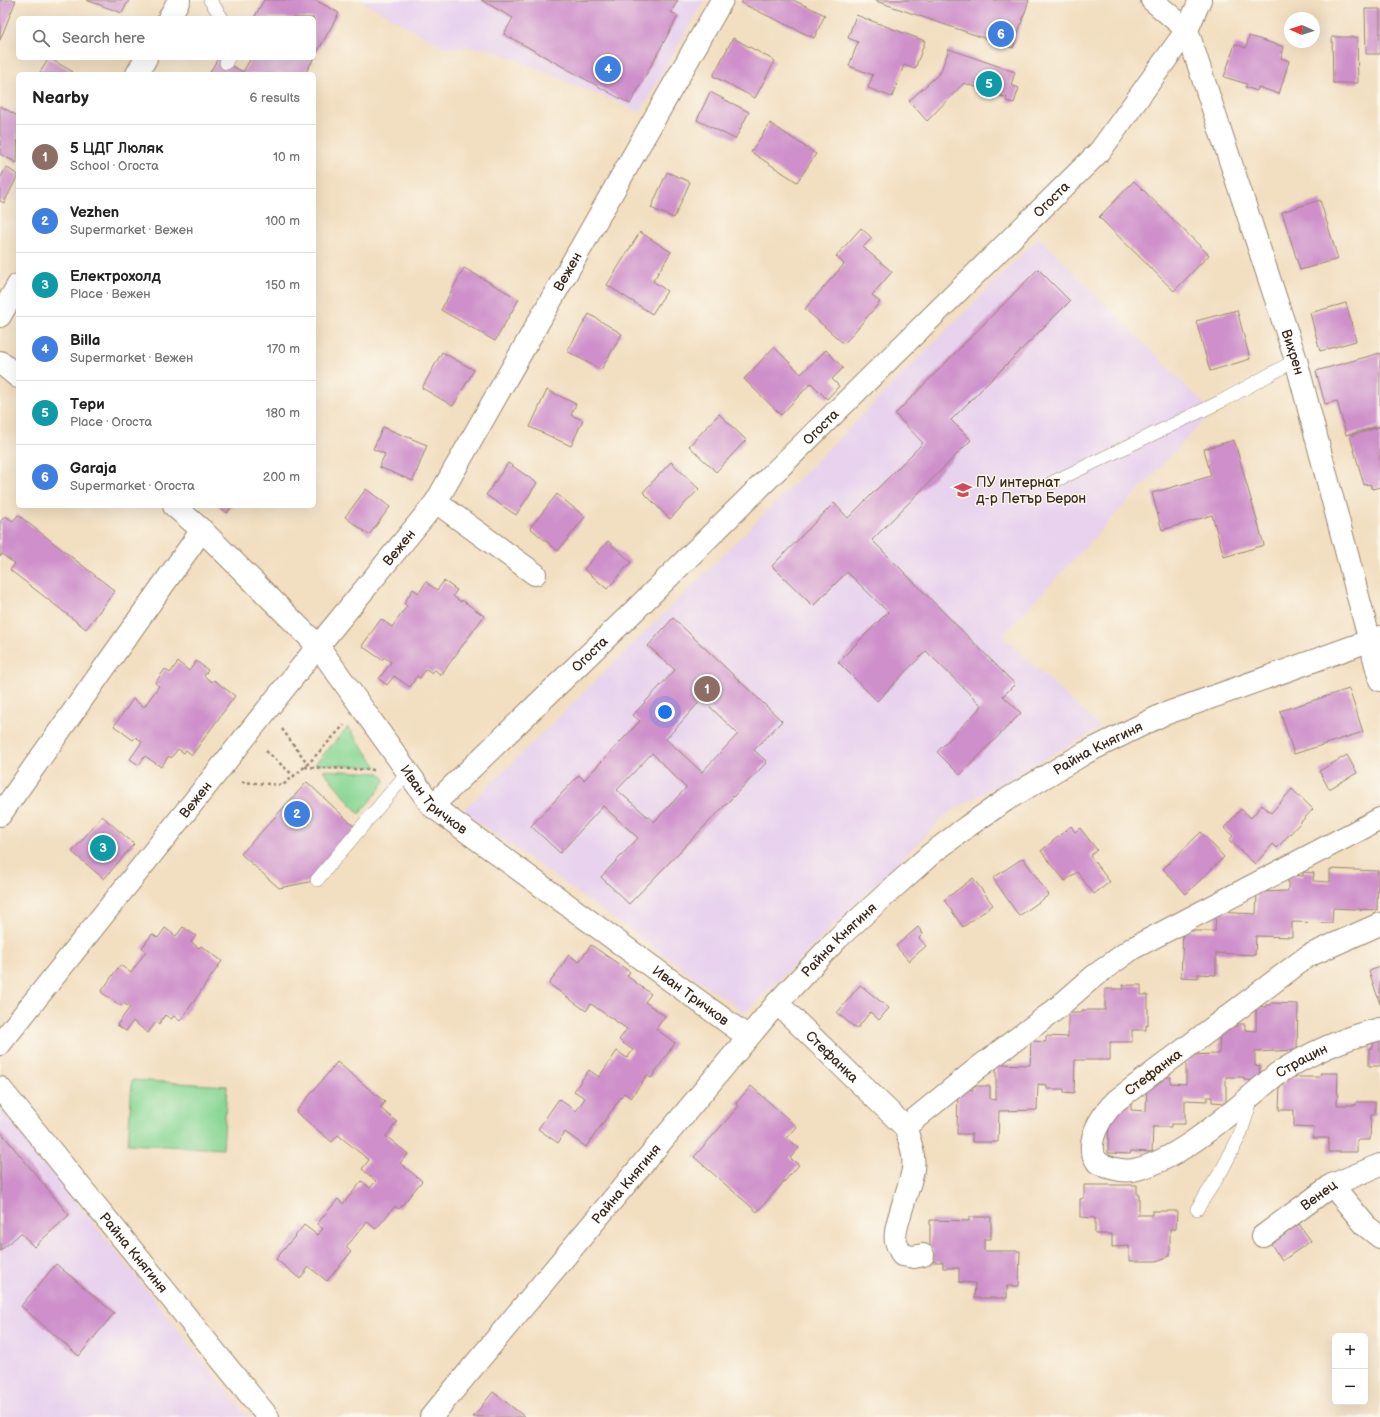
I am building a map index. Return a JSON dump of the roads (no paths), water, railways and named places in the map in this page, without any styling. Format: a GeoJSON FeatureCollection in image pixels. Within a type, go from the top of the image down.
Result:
{"type":"FeatureCollection","features":[{"type":"Feature","properties":{"kind":"street"},"geometry":{"type":"LineString","coordinates":[[170,16],[179,0]]}},
{"type":"Feature","properties":{"kind":"street","name":"Вежен"},"geometry":{"type":"LineString","coordinates":[[0,1044],[247,734],[436,502],[722,0]]}},
{"type":"Feature","properties":{"kind":"street"},"geometry":{"type":"LineString","coordinates":[[1152,0],[1187,30]]}},
{"type":"Feature","properties":{"kind":"street","name":"Огоста"},"geometry":{"type":"LineString","coordinates":[[432,806],[629,616],[1100,151],[1187,30],[1200,0]]}},
{"type":"Feature","properties":{"kind":"street","name":"Вихрен"},"geometry":{"type":"LineString","coordinates":[[1187,30],[1296,360],[1375,639],[1380,680]]}},
{"type":"Feature","properties":{"kind":"street"},"geometry":{"type":"LineString","coordinates":[[138,72],[145,60]]}},
{"type":"Feature","properties":{"kind":"street"},"geometry":{"type":"LineString","coordinates":[[0,316],[16,288]]}},
{"type":"Feature","properties":{"kind":"street"},"geometry":{"type":"LineString","coordinates":[[0,362],[16,374]]}},
{"type":"Feature","properties":{"kind":"street"},"geometry":{"type":"LineString","coordinates":[[436,502],[535,574]]}},
{"type":"Feature","properties":{"kind":"street","name":"Иван Тричков"},"geometry":{"type":"LineString","coordinates":[[176,508],[202,530],[318,646],[432,806],[748,1037]]}},
{"type":"Feature","properties":{"kind":"street"},"geometry":{"type":"LineString","coordinates":[[0,815],[202,530]]}},
{"type":"Feature","properties":{"kind":"street","name":"Райна Княгиня"},"geometry":{"type":"LineString","coordinates":[[431,1417],[777,1003],[838,938],[931,854],[1006,800],[1086,753],[1162,715],[1375,639]]}},
{"type":"Feature","properties":{"kind":"street"},"geometry":{"type":"LineString","coordinates":[[924,1255],[914,1257],[902,1255],[895,1240],[897,1226],[905,1204],[913,1169],[912,1147],[905,1127],[979,1067],[1055,1010],[1093,977],[1134,948],[1380,819]]}},
{"type":"Feature","properties":{"kind":"street","name":"Стефанка"},"geometry":{"type":"LineString","coordinates":[[1233,1109],[1202,1136],[1174,1154],[1150,1166],[1132,1170],[1113,1169],[1098,1163],[1092,1152],[1094,1138],[1101,1120],[1107,1108],[1117,1100],[1308,956],[1380,924]]}},
{"type":"Feature","properties":{"kind":"street","name":"Стефанка"},"geometry":{"type":"LineString","coordinates":[[777,1003],[905,1127]]}},
{"type":"Feature","properties":{"kind":"street","name":"Страцин"},"geometry":{"type":"LineString","coordinates":[[1233,1109],[1277,1074],[1307,1056],[1341,1042],[1380,1029]]}},
{"type":"Feature","properties":{"kind":"street","name":"Райна Княгиня"},"geometry":{"type":"LineString","coordinates":[[0,1088],[268,1417]]}},
{"type":"Feature","properties":{"kind":"street","name":"Венец"},"geometry":{"type":"LineString","coordinates":[[1263,1236],[1332,1185],[1380,1165]]}},
{"type":"Feature","properties":{"kind":"street"},"geometry":{"type":"LineString","coordinates":[[1332,1185],[1366,1226],[1380,1237]]}},
{"type":"Feature","properties":{"kind":"lane"},"geometry":{"type":"LineString","coordinates":[[210,0],[221,16]]}},
{"type":"Feature","properties":{"kind":"lane"},"geometry":{"type":"LineString","coordinates":[[1051,483],[1222,401],[1296,360]]}},
{"type":"Feature","properties":{"kind":"lane"},"geometry":{"type":"LineString","coordinates":[[317,880],[408,772]]}},
{"type":"Feature","properties":{"kind":"lane"},"geometry":{"type":"LineString","coordinates":[[1197,1209],[1222,1170],[1240,1135],[1253,1094]]}},
{"type":"Feature","properties":{"kind":"place","name":"Garaja"},"geometry":{"type":"Point","coordinates":[1001,34]}},
{"type":"Feature","properties":{"kind":"place","name":"Billa"},"geometry":{"type":"Point","coordinates":[608,69]}},
{"type":"Feature","properties":{"kind":"place","name":"Тери"},"geometry":{"type":"Point","coordinates":[989,84]}},
{"type":"Feature","properties":{"kind":"place","name":"ПУ интернат д-р Петър Берон"},"geometry":{"type":"Point","coordinates":[963,490]}},
{"type":"Feature","properties":{"kind":"place","name":"5 ЦДГ Люляк"},"geometry":{"type":"Point","coordinates":[707,689]}},
{"type":"Feature","properties":{"kind":"place","name":"Vezhen"},"geometry":{"type":"Point","coordinates":[297,814]}},
{"type":"Feature","properties":{"kind":"place","name":"Електрохолд"},"geometry":{"type":"Point","coordinates":[103,848]}}]}
